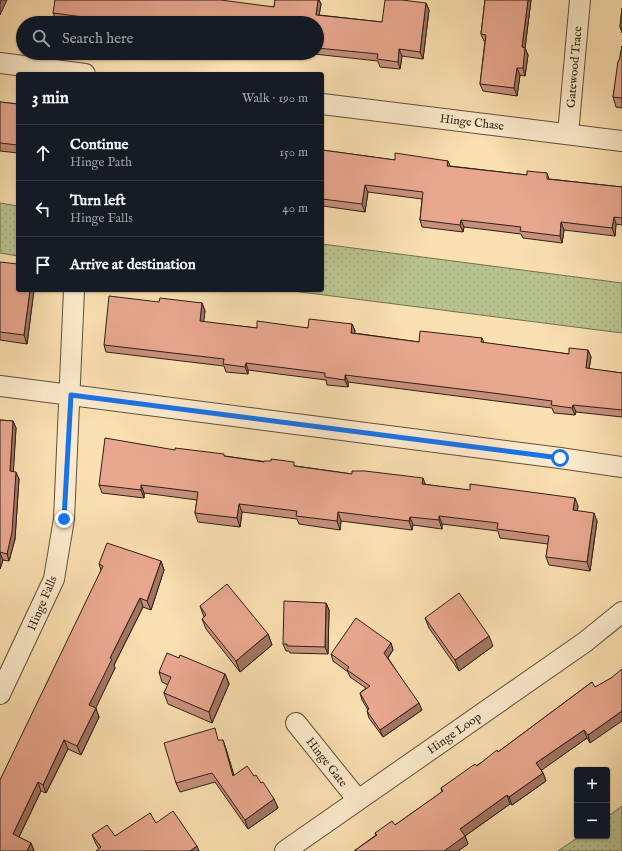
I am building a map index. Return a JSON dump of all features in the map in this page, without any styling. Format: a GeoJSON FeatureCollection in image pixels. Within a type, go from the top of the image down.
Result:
{"type":"FeatureCollection","features":[{"type":"Feature","properties":{"kind":"street","name":"Gatewood Trace"},"geometry":{"type":"LineString","coordinates":[[568,134],[580,0]]}},
{"type":"Feature","properties":{"kind":"street"},"geometry":{"type":"LineString","coordinates":[[0,63],[67,72]]}},
{"type":"Feature","properties":{"kind":"street","name":"Hinge Chase"},"geometry":{"type":"LineString","coordinates":[[324,104],[622,141]]}},
{"type":"Feature","properties":{"kind":"street","name":"Hinge Falls"},"geometry":{"type":"LineString","coordinates":[[0,694],[54,579],[64,519],[71,395],[74,292]]}},
{"type":"Feature","properties":{"kind":"street"},"geometry":{"type":"LineString","coordinates":[[0,386],[552,457],[622,468]]}},
{"type":"Feature","properties":{"kind":"street","name":"Hinge Loop"},"geometry":{"type":"LineString","coordinates":[[285,851],[585,642],[622,612]]}},
{"type":"Feature","properties":{"kind":"street","name":"Hinge Gate"},"geometry":{"type":"LineString","coordinates":[[296,723],[358,800]]}},
{"type":"Feature","properties":{"kind":"green space"},"geometry":{"type":"Polygon","coordinates":[[[0,203],[16,206],[16,256],[0,253],[0,203]]]}},
{"type":"Feature","properties":{"kind":"green space"},"geometry":{"type":"Polygon","coordinates":[[[324,244],[622,283],[622,333],[301,292],[324,292],[324,244]]]}},
{"type":"Feature","properties":{"kind":"green space"},"geometry":{"type":"Polygon","coordinates":[[[622,806],[622,851],[558,851],[576,839],[610,839],[610,815],[622,806]]]}},
{"type":"Feature","properties":{"kind":"building"},"geometry":{"type":"Polygon","coordinates":[[[55,0],[221,0],[274,7],[275,0],[318,0],[316,15],[382,22],[385,0],[402,0],[426,3],[420,52],[399,49],[398,62],[377,59],[378,54],[324,49],[324,16],[76,16],[53,13],[55,0]]]}},
{"type":"Feature","properties":{"kind":"building"},"geometry":{"type":"Polygon","coordinates":[[[485,0],[528,0],[522,47],[525,48],[523,68],[517,68],[514,88],[480,84],[486,35],[481,34],[485,0]]]}},
{"type":"Feature","properties":{"kind":"building"},"geometry":{"type":"Polygon","coordinates":[[[622,8],[622,27],[620,27],[622,8]]]}},
{"type":"Feature","properties":{"kind":"building"},"geometry":{"type":"Polygon","coordinates":[[[622,46],[622,98],[613,97],[618,61],[622,46]]]}},
{"type":"Feature","properties":{"kind":"building"},"geometry":{"type":"Polygon","coordinates":[[[0,102],[16,104],[16,145],[0,143],[0,102]]]}},
{"type":"Feature","properties":{"kind":"building"},"geometry":{"type":"Polygon","coordinates":[[[324,150],[395,160],[395,153],[448,161],[447,166],[527,175],[527,171],[547,173],[547,179],[622,187],[622,218],[614,217],[612,228],[561,222],[560,236],[520,231],[521,227],[461,220],[460,225],[420,220],[423,192],[365,185],[362,204],[324,199],[324,150]]]}},
{"type":"Feature","properties":{"kind":"building"},"geometry":{"type":"Polygon","coordinates":[[[0,262],[16,264],[16,292],[30,292],[24,335],[0,332],[0,262]]]}},
{"type":"Feature","properties":{"kind":"building"},"geometry":{"type":"Polygon","coordinates":[[[109,296],[159,302],[160,298],[202,303],[200,321],[257,328],[257,321],[308,328],[309,319],[352,324],[351,333],[419,342],[420,331],[482,338],[481,342],[569,354],[569,348],[588,350],[586,368],[622,373],[622,410],[573,405],[572,408],[551,405],[552,401],[345,375],[345,380],[325,377],[325,373],[246,363],[245,367],[223,364],[224,359],[104,345],[109,296]]]}},
{"type":"Feature","properties":{"kind":"building"},"geometry":{"type":"Polygon","coordinates":[[[0,420],[13,421],[10,471],[16,472],[12,532],[7,554],[0,552],[0,420]]]}},
{"type":"Feature","properties":{"kind":"building"},"geometry":{"type":"Polygon","coordinates":[[[105,438],[175,450],[175,448],[224,454],[224,456],[264,462],[271,461],[271,459],[294,462],[294,466],[352,474],[352,471],[365,471],[423,478],[422,484],[470,490],[470,484],[575,498],[573,510],[594,513],[587,562],[546,557],[549,536],[497,529],[498,523],[439,516],[439,520],[410,517],[409,521],[338,512],[337,521],[296,516],[297,511],[239,504],[237,518],[195,513],[198,492],[141,485],[141,490],[99,485],[105,438]]]}},
{"type":"Feature","properties":{"kind":"building"},"geometry":{"type":"Polygon","coordinates":[[[107,543],[161,561],[147,601],[140,598],[110,658],[112,659],[89,705],[96,708],[77,746],[64,740],[43,785],[38,782],[13,834],[31,843],[27,851],[0,851],[0,780],[103,566],[99,564],[107,543]]]}},
{"type":"Feature","properties":{"kind":"building"},"geometry":{"type":"Polygon","coordinates":[[[227,584],[268,634],[236,661],[202,619],[206,615],[200,606],[227,584]]]}},
{"type":"Feature","properties":{"kind":"building"},"geometry":{"type":"Polygon","coordinates":[[[459,593],[489,636],[455,660],[425,618],[459,593]]]}},
{"type":"Feature","properties":{"kind":"building"},"geometry":{"type":"Polygon","coordinates":[[[284,601],[326,603],[325,647],[287,646],[287,644],[283,644],[284,601]]]}},
{"type":"Feature","properties":{"kind":"building"},"geometry":{"type":"Polygon","coordinates":[[[356,618],[391,643],[384,653],[419,703],[380,730],[367,711],[369,709],[360,693],[370,686],[347,670],[349,667],[331,654],[356,618]]]}},
{"type":"Feature","properties":{"kind":"building"},"geometry":{"type":"Polygon","coordinates":[[[167,653],[179,658],[180,655],[225,674],[209,712],[164,693],[171,677],[159,672],[167,653]]]}},
{"type":"Feature","properties":{"kind":"building"},"geometry":{"type":"Polygon","coordinates":[[[622,669],[622,711],[588,735],[584,730],[536,763],[543,773],[509,797],[507,795],[460,829],[465,836],[444,851],[354,851],[377,835],[375,833],[392,821],[395,825],[443,791],[441,788],[475,764],[477,766],[497,750],[498,752],[592,682],[595,687],[611,678],[622,669]]]}},
{"type":"Feature","properties":{"kind":"building"},"geometry":{"type":"Polygon","coordinates":[[[215,728],[218,740],[223,740],[233,776],[247,766],[254,776],[256,775],[261,783],[263,782],[274,799],[245,820],[212,773],[176,783],[164,743],[215,728]]]}},
{"type":"Feature","properties":{"kind":"building"},"geometry":{"type":"Polygon","coordinates":[[[173,811],[197,846],[190,851],[96,851],[101,847],[92,835],[107,825],[115,836],[150,813],[156,823],[173,811]]]}},
{"type":"Feature","properties":{"kind":"route"},"geometry":{"type":"LineString","coordinates":[[64,519],[71,395],[560,458]]}}]}
